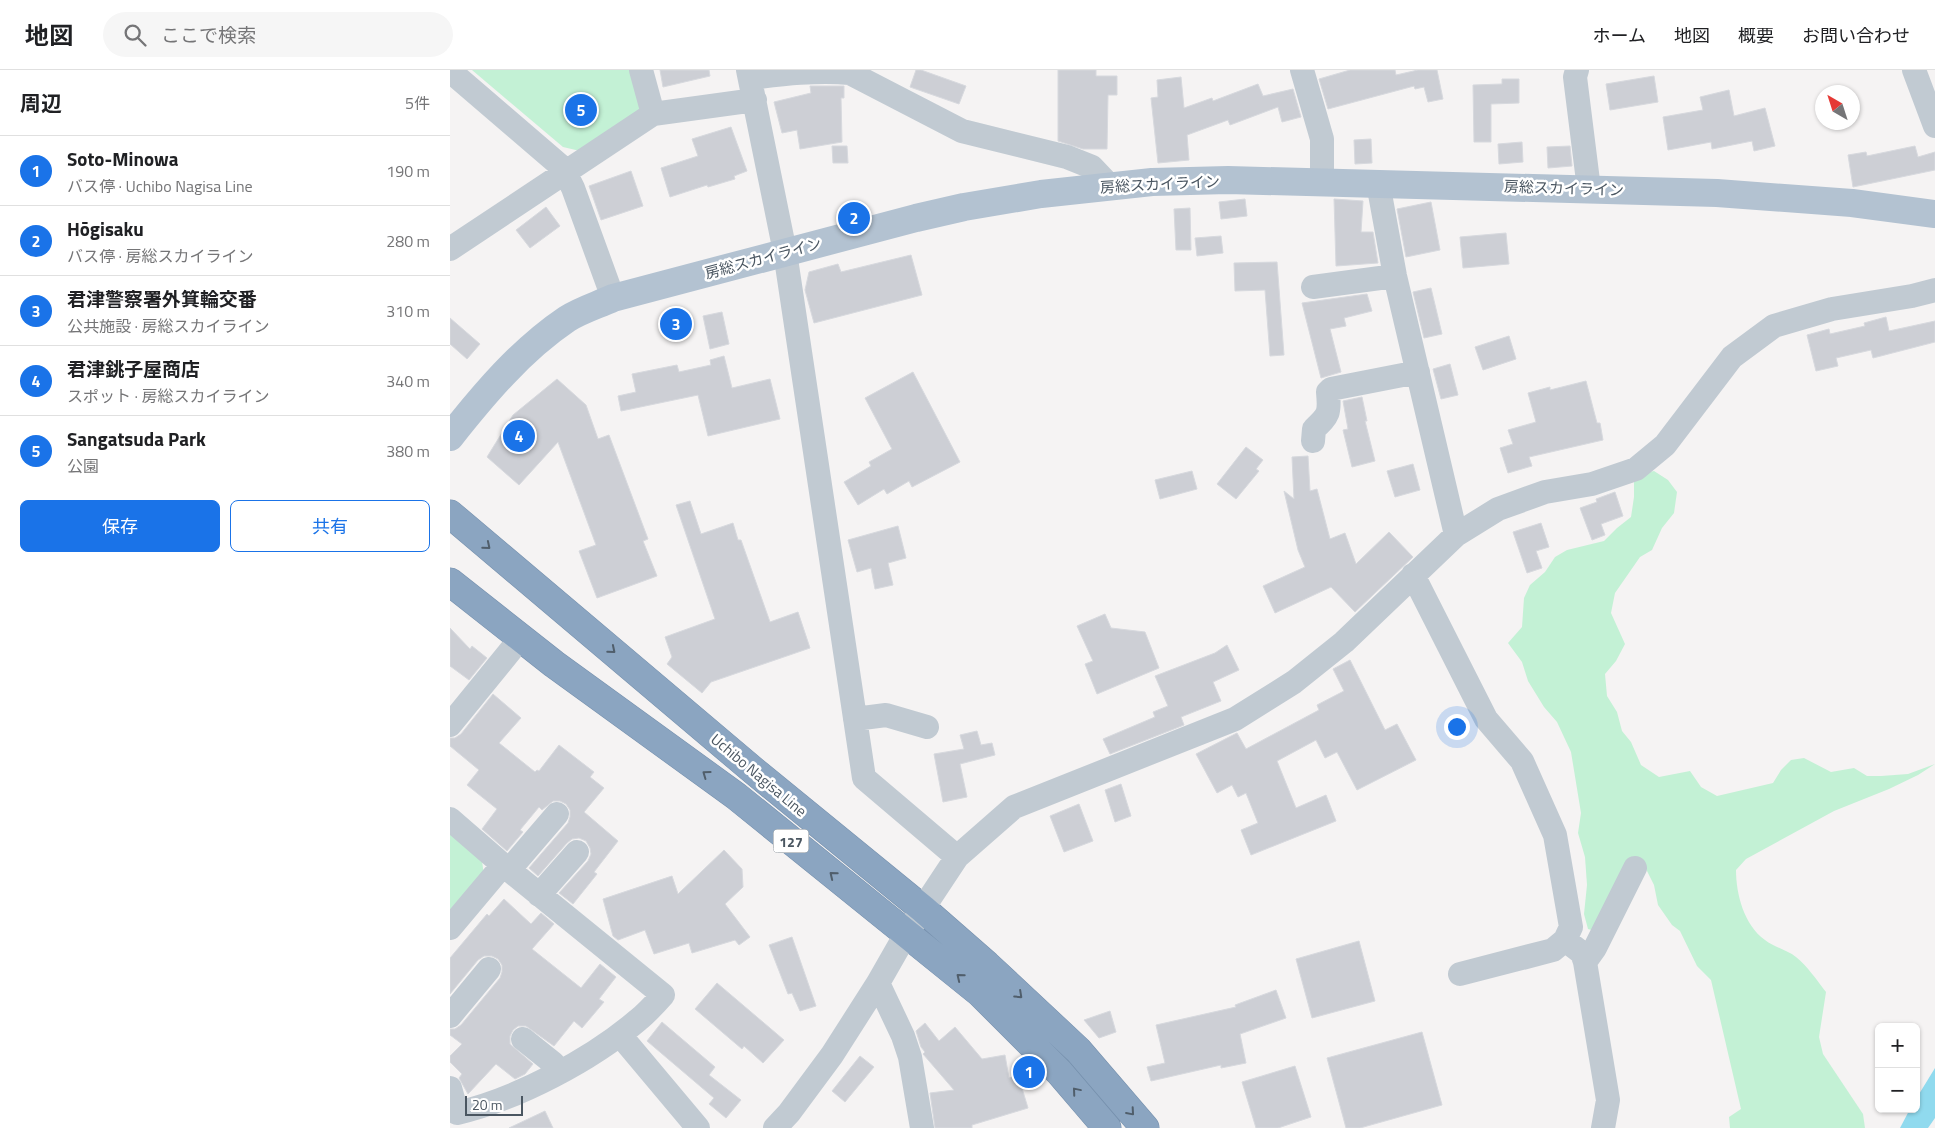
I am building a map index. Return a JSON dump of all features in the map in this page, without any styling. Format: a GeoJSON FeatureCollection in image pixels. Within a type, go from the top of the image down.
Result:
{"type":"FeatureCollection","features":[{"type":"Feature","properties":{"kind":"highway","name":"Uchibo Nagisa Line"},"geometry":{"type":"LineString","coordinates":[[450,514],[754,771],[923,909],[987,965],[1078,1050],[1145,1128]]}},
{"type":"Feature","properties":{"kind":"highway","name":"Uchibo Nagisa Line"},"geometry":{"type":"LineString","coordinates":[[450,582],[554,664],[736,796],[980,994],[1060,1073],[1107,1128]]}},
{"type":"Feature","properties":{"kind":"main road","name":"房総スカイライン"},"geometry":{"type":"LineString","coordinates":[[450,437],[480,399],[526,352],[568,318],[613,298],[964,207],[1041,194],[1152,182],[1228,180],[1378,183],[1717,193],[1852,203],[1935,214]]}},
{"type":"Feature","properties":{"kind":"street"},"geometry":{"type":"LineString","coordinates":[[641,70],[653,114]]}},
{"type":"Feature","properties":{"kind":"street"},"geometry":{"type":"LineString","coordinates":[[1302,70],[1322,139],[1322,182]]}},
{"type":"Feature","properties":{"kind":"street"},"geometry":{"type":"LineString","coordinates":[[1577,70],[1575,77],[1590,189]]}},
{"type":"Feature","properties":{"kind":"street"},"geometry":{"type":"LineString","coordinates":[[1914,70],[1935,126]]}},
{"type":"Feature","properties":{"kind":"street"},"geometry":{"type":"LineString","coordinates":[[450,71],[548,153],[563,168],[573,188],[613,298]]}},
{"type":"Feature","properties":{"kind":"street"},"geometry":{"type":"LineString","coordinates":[[450,250],[653,114],[751,82],[802,72],[850,73],[962,131],[1076,160],[1092,168],[1110,186]]}},
{"type":"Feature","properties":{"kind":"street"},"geometry":{"type":"LineString","coordinates":[[751,82],[785,252],[864,778],[957,857]]}},
{"type":"Feature","properties":{"kind":"street"},"geometry":{"type":"LineString","coordinates":[[1378,183],[1395,276],[1456,535]]}},
{"type":"Feature","properties":{"kind":"street"},"geometry":{"type":"LineString","coordinates":[[1313,287],[1395,276]]}},
{"type":"Feature","properties":{"kind":"street"},"geometry":{"type":"LineString","coordinates":[[775,1128],[789,1113],[832,1055],[878,983],[906,934],[957,857],[1014,807],[1235,719],[1301,676],[1344,642],[1456,535],[1498,509],[1545,492],[1592,484],[1636,469],[1665,445],[1732,357],[1774,326],[1832,308],[1912,296],[1935,290]]}},
{"type":"Feature","properties":{"kind":"street"},"geometry":{"type":"LineString","coordinates":[[1314,441],[1314,429],[1328,416],[1330,409],[1328,392],[1331,389],[1418,372]]}},
{"type":"Feature","properties":{"kind":"street"},"geometry":{"type":"LineString","coordinates":[[1413,575],[1486,719],[1522,761],[1555,835],[1571,927],[1565,940],[1553,950],[1460,974]]}},
{"type":"Feature","properties":{"kind":"street"},"geometry":{"type":"LineString","coordinates":[[450,726],[511,650]]}},
{"type":"Feature","properties":{"kind":"street"},"geometry":{"type":"LineString","coordinates":[[855,719],[886,715],[927,727]]}},
{"type":"Feature","properties":{"kind":"street"},"geometry":{"type":"LineString","coordinates":[[450,928],[557,814]]}},
{"type":"Feature","properties":{"kind":"street"},"geometry":{"type":"LineString","coordinates":[[450,819],[506,868],[662,995],[640,1019],[620,1035],[558,1073],[511,1096],[457,1113],[450,1088]]}},
{"type":"Feature","properties":{"kind":"street"},"geometry":{"type":"LineString","coordinates":[[539,894],[577,852]]}},
{"type":"Feature","properties":{"kind":"street"},"geometry":{"type":"LineString","coordinates":[[1585,962],[1595,948],[1635,868]]}},
{"type":"Feature","properties":{"kind":"street"},"geometry":{"type":"LineString","coordinates":[[1565,940],[1582,953],[1585,962],[1608,1100],[1603,1128]]}},
{"type":"Feature","properties":{"kind":"street"},"geometry":{"type":"LineString","coordinates":[[450,1016],[489,969]]}},
{"type":"Feature","properties":{"kind":"street"},"geometry":{"type":"LineString","coordinates":[[878,983],[903,1036],[910,1057],[922,1128]]}},
{"type":"Feature","properties":{"kind":"street"},"geometry":{"type":"LineString","coordinates":[[620,1035],[698,1128]]}},
{"type":"Feature","properties":{"kind":"street"},"geometry":{"type":"LineString","coordinates":[[523,1039],[553,1064],[558,1073]]}},
{"type":"Feature","properties":{"kind":"green space"},"geometry":{"type":"Polygon","coordinates":[[[472,70],[635,70],[646,105],[580,151],[563,147],[472,70]]]}},
{"type":"Feature","properties":{"kind":"green space"},"geometry":{"type":"Polygon","coordinates":[[[1654,471],[1668,480],[1677,492],[1674,513],[1662,528],[1652,550],[1640,557],[1615,593],[1611,613],[1625,644],[1616,661],[1605,674],[1607,696],[1617,712],[1622,731],[1631,742],[1641,765],[1659,777],[1690,771],[1701,787],[1717,796],[1773,783],[1781,770],[1791,760],[1804,758],[1831,772],[1854,768],[1867,776],[1908,774],[1935,764],[1918,775],[1889,789],[1834,811],[1746,859],[1736,870],[1740,899],[1752,926],[1758,934],[1772,945],[1796,957],[1826,992],[1819,1037],[1823,1054],[1863,1114],[1865,1128],[1730,1128],[1729,1117],[1741,1109],[1711,980],[1697,966],[1680,931],[1672,925],[1658,905],[1654,885],[1644,865],[1595,931],[1588,929],[1584,914],[1587,885],[1585,857],[1578,833],[1581,813],[1571,752],[1557,722],[1544,707],[1528,681],[1522,662],[1508,643],[1522,627],[1524,598],[1530,585],[1545,572],[1555,557],[1567,550],[1604,541],[1631,517],[1634,482],[1642,474],[1654,471]]]}},
{"type":"Feature","properties":{"kind":"green space"},"geometry":{"type":"Polygon","coordinates":[[[450,834],[482,861],[484,875],[450,915],[450,834]]]}},
{"type":"Feature","properties":{"kind":"water"},"geometry":{"type":"Polygon","coordinates":[[[1935,1068],[1935,1118],[1928,1128],[1900,1128],[1908,1113],[1920,1113],[1920,1092],[1935,1068]]]}},
{"type":"Feature","properties":{"kind":"building"},"geometry":{"type":"Polygon","coordinates":[[[660,70],[709,70],[710,76],[663,87],[660,70]]]}},
{"type":"Feature","properties":{"kind":"building"},"geometry":{"type":"Polygon","coordinates":[[[916,70],[921,70],[966,86],[959,104],[910,87],[916,70]]]}},
{"type":"Feature","properties":{"kind":"building"},"geometry":{"type":"Polygon","coordinates":[[[1058,70],[1096,70],[1096,76],[1117,76],[1117,95],[1108,95],[1107,149],[1083,149],[1058,141],[1058,70]]]}},
{"type":"Feature","properties":{"kind":"building"},"geometry":{"type":"Polygon","coordinates":[[[1350,70],[1395,70],[1396,75],[1418,70],[1437,70],[1443,99],[1428,102],[1424,87],[1415,89],[1414,86],[1328,109],[1319,79],[1350,70]]]}},
{"type":"Feature","properties":{"kind":"building"},"geometry":{"type":"Polygon","coordinates":[[[1654,76],[1658,102],[1610,110],[1606,84],[1654,76]]]}},
{"type":"Feature","properties":{"kind":"building"},"geometry":{"type":"Polygon","coordinates":[[[1181,77],[1184,108],[1212,98],[1213,101],[1258,84],[1263,96],[1293,89],[1301,117],[1282,122],[1278,107],[1230,125],[1228,120],[1187,135],[1189,160],[1158,163],[1151,98],[1158,97],[1157,80],[1181,77]]]}},
{"type":"Feature","properties":{"kind":"building"},"geometry":{"type":"Polygon","coordinates":[[[1502,79],[1519,79],[1519,103],[1491,104],[1491,142],[1474,142],[1473,85],[1502,84],[1502,79]]]}},
{"type":"Feature","properties":{"kind":"building"},"geometry":{"type":"Polygon","coordinates":[[[810,86],[844,86],[844,98],[841,98],[842,142],[800,149],[797,130],[782,133],[774,102],[811,93],[810,86]]]}},
{"type":"Feature","properties":{"kind":"building"},"geometry":{"type":"Polygon","coordinates":[[[1729,90],[1734,116],[1765,108],[1775,146],[1754,151],[1752,141],[1712,149],[1711,142],[1668,150],[1663,117],[1703,110],[1700,97],[1729,90]]]}},
{"type":"Feature","properties":{"kind":"building"},"geometry":{"type":"Polygon","coordinates":[[[731,127],[747,171],[734,176],[735,179],[708,187],[707,185],[670,197],[661,168],[698,156],[692,139],[731,127]]]}},
{"type":"Feature","properties":{"kind":"building"},"geometry":{"type":"Polygon","coordinates":[[[1371,139],[1372,163],[1355,164],[1354,140],[1371,139]]]}},
{"type":"Feature","properties":{"kind":"building"},"geometry":{"type":"Polygon","coordinates":[[[1522,142],[1523,162],[1499,164],[1498,144],[1522,142]]]}},
{"type":"Feature","properties":{"kind":"building"},"geometry":{"type":"Polygon","coordinates":[[[832,146],[847,146],[848,163],[833,163],[832,146]]]}},
{"type":"Feature","properties":{"kind":"building"},"geometry":{"type":"Polygon","coordinates":[[[1570,146],[1572,166],[1548,168],[1547,147],[1570,146]]]}},
{"type":"Feature","properties":{"kind":"building"},"geometry":{"type":"Polygon","coordinates":[[[1915,146],[1918,157],[1935,152],[1935,170],[1853,187],[1848,155],[1866,152],[1867,156],[1915,146]]]}},
{"type":"Feature","properties":{"kind":"building"},"geometry":{"type":"Polygon","coordinates":[[[631,171],[643,206],[601,220],[589,186],[631,171]]]}},
{"type":"Feature","properties":{"kind":"building"},"geometry":{"type":"Polygon","coordinates":[[[1245,199],[1247,216],[1221,219],[1219,202],[1245,199]]]}},
{"type":"Feature","properties":{"kind":"building"},"geometry":{"type":"Polygon","coordinates":[[[1334,199],[1363,201],[1361,232],[1373,232],[1378,263],[1336,266],[1334,199]]]}},
{"type":"Feature","properties":{"kind":"building"},"geometry":{"type":"Polygon","coordinates":[[[1431,202],[1440,250],[1406,257],[1397,209],[1431,202]]]}},
{"type":"Feature","properties":{"kind":"building"},"geometry":{"type":"Polygon","coordinates":[[[546,207],[560,226],[530,248],[516,230],[546,207]]]}},
{"type":"Feature","properties":{"kind":"building"},"geometry":{"type":"Polygon","coordinates":[[[1190,208],[1191,250],[1176,250],[1174,209],[1190,208]]]}},
{"type":"Feature","properties":{"kind":"building"},"geometry":{"type":"Polygon","coordinates":[[[1506,233],[1509,264],[1463,268],[1460,237],[1506,233]]]}},
{"type":"Feature","properties":{"kind":"building"},"geometry":{"type":"Polygon","coordinates":[[[1221,236],[1223,253],[1197,256],[1195,238],[1221,236]]]}},
{"type":"Feature","properties":{"kind":"building"},"geometry":{"type":"Polygon","coordinates":[[[911,255],[922,295],[814,323],[805,290],[809,272],[838,264],[841,272],[911,255]]]}},
{"type":"Feature","properties":{"kind":"building"},"geometry":{"type":"Polygon","coordinates":[[[1277,262],[1284,355],[1270,356],[1265,290],[1235,291],[1234,263],[1277,262]]]}},
{"type":"Feature","properties":{"kind":"building"},"geometry":{"type":"Polygon","coordinates":[[[1431,288],[1442,334],[1424,338],[1413,292],[1431,288]]]}},
{"type":"Feature","properties":{"kind":"building"},"geometry":{"type":"Polygon","coordinates":[[[1367,294],[1372,311],[1344,318],[1346,326],[1330,329],[1341,372],[1321,378],[1302,303],[1367,294]]]}},
{"type":"Feature","properties":{"kind":"building"},"geometry":{"type":"Polygon","coordinates":[[[680,311],[684,329],[669,333],[665,315],[680,311]]]}},
{"type":"Feature","properties":{"kind":"building"},"geometry":{"type":"Polygon","coordinates":[[[722,312],[729,344],[710,349],[703,316],[722,312]]]}},
{"type":"Feature","properties":{"kind":"building"},"geometry":{"type":"Polygon","coordinates":[[[1886,317],[1889,331],[1935,321],[1935,342],[1873,358],[1871,350],[1836,358],[1838,366],[1816,371],[1807,335],[1829,329],[1830,334],[1865,326],[1864,323],[1886,317]]]}},
{"type":"Feature","properties":{"kind":"building"},"geometry":{"type":"Polygon","coordinates":[[[450,318],[480,344],[467,359],[450,344],[450,318]]]}},
{"type":"Feature","properties":{"kind":"building"},"geometry":{"type":"Polygon","coordinates":[[[1509,336],[1516,359],[1483,370],[1475,347],[1509,336]]]}},
{"type":"Feature","properties":{"kind":"building"},"geometry":{"type":"Polygon","coordinates":[[[724,356],[732,388],[770,379],[780,419],[708,436],[698,395],[621,411],[618,396],[636,392],[632,374],[677,365],[679,372],[711,365],[710,360],[724,356]]]}},
{"type":"Feature","properties":{"kind":"building"},"geometry":{"type":"Polygon","coordinates":[[[1450,364],[1458,395],[1441,399],[1433,369],[1450,364]]]}},
{"type":"Feature","properties":{"kind":"building"},"geometry":{"type":"Polygon","coordinates":[[[913,372],[960,462],[912,487],[909,481],[887,494],[884,489],[858,505],[844,482],[871,466],[869,462],[892,449],[865,398],[913,372]]]}},
{"type":"Feature","properties":{"kind":"building"},"geometry":{"type":"Polygon","coordinates":[[[557,379],[586,405],[598,439],[609,435],[648,539],[643,541],[657,576],[597,598],[579,551],[596,545],[558,442],[519,485],[487,457],[513,415],[557,379]]]}},
{"type":"Feature","properties":{"kind":"building"},"geometry":{"type":"Polygon","coordinates":[[[1586,381],[1597,423],[1600,423],[1603,440],[1529,457],[1532,466],[1508,473],[1500,448],[1513,444],[1508,430],[1536,422],[1528,393],[1550,387],[1550,390],[1586,381]]]}},
{"type":"Feature","properties":{"kind":"building"},"geometry":{"type":"Polygon","coordinates":[[[1362,397],[1367,421],[1365,421],[1375,461],[1352,467],[1343,430],[1348,429],[1343,401],[1362,397]]]}},
{"type":"Feature","properties":{"kind":"building"},"geometry":{"type":"Polygon","coordinates":[[[1246,447],[1263,460],[1256,469],[1259,471],[1236,499],[1217,484],[1246,447]]]}},
{"type":"Feature","properties":{"kind":"building"},"geometry":{"type":"Polygon","coordinates":[[[1308,456],[1310,491],[1317,489],[1330,539],[1345,533],[1356,564],[1389,532],[1413,557],[1355,612],[1331,587],[1275,613],[1263,586],[1305,567],[1298,550],[1284,491],[1294,499],[1292,457],[1308,456]]]}},
{"type":"Feature","properties":{"kind":"building"},"geometry":{"type":"Polygon","coordinates":[[[1413,464],[1420,490],[1395,497],[1387,471],[1413,464]]]}},
{"type":"Feature","properties":{"kind":"building"},"geometry":{"type":"Polygon","coordinates":[[[1192,471],[1197,489],[1160,499],[1155,480],[1192,471]]]}},
{"type":"Feature","properties":{"kind":"building"},"geometry":{"type":"Polygon","coordinates":[[[1615,492],[1623,516],[1601,524],[1605,535],[1592,540],[1580,508],[1597,502],[1596,499],[1615,492]]]}},
{"type":"Feature","properties":{"kind":"building"},"geometry":{"type":"Polygon","coordinates":[[[690,501],[701,534],[733,523],[738,540],[741,540],[770,622],[798,612],[810,648],[711,682],[702,693],[667,664],[672,657],[665,637],[715,619],[676,505],[690,501]]]}},
{"type":"Feature","properties":{"kind":"building"},"geometry":{"type":"Polygon","coordinates":[[[1541,523],[1549,547],[1536,551],[1542,568],[1527,573],[1513,532],[1541,523]]]}},
{"type":"Feature","properties":{"kind":"building"},"geometry":{"type":"Polygon","coordinates":[[[898,526],[906,558],[888,563],[893,585],[875,589],[871,568],[857,572],[848,540],[898,526]]]}},
{"type":"Feature","properties":{"kind":"building"},"geometry":{"type":"Polygon","coordinates":[[[1105,614],[1111,628],[1145,632],[1159,668],[1097,694],[1085,664],[1093,661],[1077,626],[1105,614]]]}},
{"type":"Feature","properties":{"kind":"building"},"geometry":{"type":"Polygon","coordinates":[[[450,628],[470,649],[472,646],[487,658],[469,680],[450,666],[450,628]]]}},
{"type":"Feature","properties":{"kind":"building"},"geometry":{"type":"Polygon","coordinates":[[[1227,645],[1239,670],[1213,682],[1221,701],[1181,717],[1184,725],[1110,754],[1103,739],[1155,717],[1153,712],[1168,706],[1155,676],[1215,653],[1227,645]]]}},
{"type":"Feature","properties":{"kind":"building"},"geometry":{"type":"Polygon","coordinates":[[[1350,660],[1385,730],[1397,724],[1416,760],[1357,790],[1337,752],[1325,758],[1316,740],[1277,761],[1296,808],[1326,795],[1336,821],[1251,855],[1241,830],[1258,823],[1246,793],[1238,797],[1232,785],[1217,793],[1196,754],[1237,733],[1246,749],[1319,710],[1317,705],[1344,691],[1333,669],[1350,660]]]}},
{"type":"Feature","properties":{"kind":"building"},"geometry":{"type":"Polygon","coordinates":[[[493,694],[521,718],[499,743],[535,772],[539,771],[559,745],[594,772],[590,777],[604,788],[584,812],[618,841],[594,872],[597,874],[573,904],[559,893],[588,861],[591,854],[586,841],[579,838],[572,839],[538,876],[529,868],[568,823],[570,810],[566,804],[560,801],[553,801],[542,810],[539,807],[520,830],[523,832],[507,851],[482,829],[497,809],[467,785],[479,770],[450,746],[450,738],[455,738],[461,734],[493,694]]]}},
{"type":"Feature","properties":{"kind":"building"},"geometry":{"type":"Polygon","coordinates":[[[977,731],[981,745],[992,743],[995,755],[960,764],[967,797],[943,802],[934,754],[964,749],[960,735],[977,731]]]}},
{"type":"Feature","properties":{"kind":"building"},"geometry":{"type":"Polygon","coordinates":[[[1121,784],[1131,816],[1115,822],[1105,790],[1121,784]]]}},
{"type":"Feature","properties":{"kind":"building"},"geometry":{"type":"Polygon","coordinates":[[[1079,804],[1093,841],[1064,852],[1050,816],[1079,804]]]}},
{"type":"Feature","properties":{"kind":"building"},"geometry":{"type":"Polygon","coordinates":[[[724,850],[742,869],[743,887],[725,904],[750,937],[739,945],[735,940],[692,953],[689,943],[654,954],[645,930],[618,940],[613,936],[603,899],[672,876],[678,894],[724,850]]]}},
{"type":"Feature","properties":{"kind":"building"},"geometry":{"type":"Polygon","coordinates":[[[504,899],[531,924],[541,913],[554,924],[532,949],[581,988],[600,964],[616,977],[599,999],[604,1002],[582,1028],[574,1021],[554,1046],[526,1026],[518,1026],[510,1036],[510,1044],[533,1064],[525,1074],[515,1079],[496,1064],[468,1094],[459,1078],[462,1074],[450,1062],[450,1056],[462,1044],[450,1035],[450,1029],[455,1029],[461,1025],[500,978],[502,965],[498,959],[492,956],[484,956],[478,960],[450,994],[450,958],[487,914],[489,916],[504,899]]]}},
{"type":"Feature","properties":{"kind":"building"},"geometry":{"type":"Polygon","coordinates":[[[792,937],[816,1006],[800,1011],[792,993],[788,994],[769,945],[792,937]]]}},
{"type":"Feature","properties":{"kind":"building"},"geometry":{"type":"Polygon","coordinates":[[[1359,941],[1375,1001],[1312,1018],[1296,959],[1359,941]]]}},
{"type":"Feature","properties":{"kind":"building"},"geometry":{"type":"Polygon","coordinates":[[[717,983],[784,1040],[763,1063],[744,1046],[742,1049],[695,1009],[717,983]]]}},
{"type":"Feature","properties":{"kind":"building"},"geometry":{"type":"Polygon","coordinates":[[[1276,990],[1286,1018],[1240,1034],[1246,1063],[1221,1068],[1221,1065],[1151,1081],[1147,1067],[1165,1063],[1156,1025],[1236,1007],[1235,1005],[1276,990]]]}},
{"type":"Feature","properties":{"kind":"building"},"geometry":{"type":"Polygon","coordinates":[[[1110,1011],[1116,1032],[1099,1038],[1084,1020],[1110,1011]]]}},
{"type":"Feature","properties":{"kind":"building"},"geometry":{"type":"Polygon","coordinates":[[[662,1022],[715,1067],[709,1075],[741,1100],[726,1118],[709,1104],[714,1098],[647,1041],[662,1022]]]}},
{"type":"Feature","properties":{"kind":"building"},"geometry":{"type":"Polygon","coordinates":[[[925,1023],[939,1041],[955,1027],[982,1059],[1005,1055],[1009,1078],[1018,1075],[1028,1108],[972,1125],[972,1128],[935,1128],[930,1093],[954,1090],[923,1054],[925,1052],[921,1047],[916,1031],[925,1023]]]}},
{"type":"Feature","properties":{"kind":"building"},"geometry":{"type":"Polygon","coordinates":[[[1422,1032],[1442,1105],[1360,1128],[1346,1128],[1327,1058],[1422,1032]]]}},
{"type":"Feature","properties":{"kind":"building"},"geometry":{"type":"Polygon","coordinates":[[[860,1056],[874,1067],[845,1102],[832,1091],[860,1056]]]}},
{"type":"Feature","properties":{"kind":"building"},"geometry":{"type":"Polygon","coordinates":[[[1295,1066],[1311,1117],[1278,1128],[1256,1128],[1242,1082],[1295,1066]]]}},
{"type":"Feature","properties":{"kind":"building"},"geometry":{"type":"Polygon","coordinates":[[[545,1111],[553,1128],[509,1128],[545,1111]]]}},
{"type":"Feature","properties":{"kind":"place","name":"Sangatsuda Park"},"geometry":{"type":"Point","coordinates":[581,110]}},
{"type":"Feature","properties":{"kind":"place","name":"Hōgisaku"},"geometry":{"type":"Point","coordinates":[854,218]}},
{"type":"Feature","properties":{"kind":"place","name":"君津警察署外箕輪交番"},"geometry":{"type":"Point","coordinates":[676,324]}},
{"type":"Feature","properties":{"kind":"place","name":"君津銚子屋商店"},"geometry":{"type":"Point","coordinates":[519,436]}},
{"type":"Feature","properties":{"kind":"place","name":"Soto-Minowa"},"geometry":{"type":"Point","coordinates":[1029,1072]}}]}
